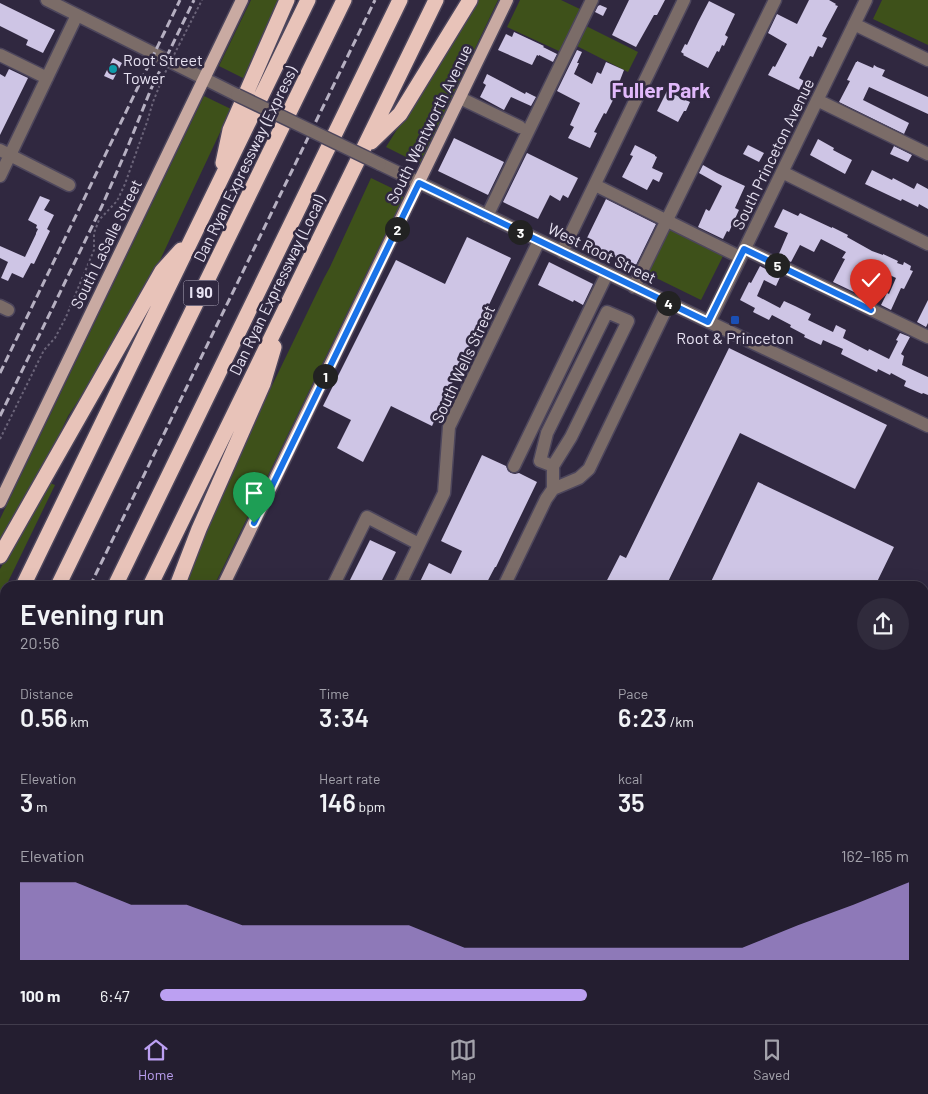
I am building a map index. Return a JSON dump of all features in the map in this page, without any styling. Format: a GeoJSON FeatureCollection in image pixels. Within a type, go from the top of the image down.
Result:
{"type":"FeatureCollection","features":[{"type":"Feature","properties":{"kind":"highway"},"geometry":{"type":"LineString","coordinates":[[217,188],[230,130],[287,0]]}},
{"type":"Feature","properties":{"kind":"highway","name":"I 90"},"geometry":{"type":"LineString","coordinates":[[25,581],[308,0]]}},
{"type":"Feature","properties":{"kind":"highway","name":"Dan Ryan Expressway (Express)"},"geometry":{"type":"LineString","coordinates":[[60,581],[344,0]]}},
{"type":"Feature","properties":{"kind":"highway"},"geometry":{"type":"LineString","coordinates":[[117,581],[400,0]]}},
{"type":"Feature","properties":{"kind":"highway","name":"Dan Ryan Expressway (Local)"},"geometry":{"type":"LineString","coordinates":[[152,581],[436,0]]}},
{"type":"Feature","properties":{"kind":"highway"},"geometry":{"type":"LineString","coordinates":[[363,150],[400,114],[470,0]]}},
{"type":"Feature","properties":{"kind":"highway"},"geometry":{"type":"LineString","coordinates":[[0,556],[162,271],[195,234]]}},
{"type":"Feature","properties":{"kind":"highway"},"geometry":{"type":"LineString","coordinates":[[179,581],[263,384],[287,303]]}},
{"type":"Feature","properties":{"kind":"main road","name":"South LaSalle Street"},"geometry":{"type":"LineString","coordinates":[[0,502],[242,0]]}},
{"type":"Feature","properties":{"kind":"main road","name":"South Wentworth Avenue"},"geometry":{"type":"LineString","coordinates":[[225,581],[507,0]]}},
{"type":"Feature","properties":{"kind":"street","name":"West Root Street"},"geometry":{"type":"LineString","coordinates":[[47,0],[487,216],[928,426]]}},
{"type":"Feature","properties":{"kind":"street"},"geometry":{"type":"LineString","coordinates":[[487,216],[592,0]]}},
{"type":"Feature","properties":{"kind":"street"},"geometry":{"type":"LineString","coordinates":[[562,252],[684,0]]}},
{"type":"Feature","properties":{"kind":"street"},"geometry":{"type":"LineString","coordinates":[[634,287],[774,0]]}},
{"type":"Feature","properties":{"kind":"street","name":"South Princeton Avenue"},"geometry":{"type":"LineString","coordinates":[[708,322],[866,0]]}},
{"type":"Feature","properties":{"kind":"street"},"geometry":{"type":"LineString","coordinates":[[0,176],[5,152],[47,78],[77,15]]}},
{"type":"Feature","properties":{"kind":"street"},"geometry":{"type":"LineString","coordinates":[[854,24],[928,60]]}},
{"type":"Feature","properties":{"kind":"street"},"geometry":{"type":"LineString","coordinates":[[0,55],[47,78]]}},
{"type":"Feature","properties":{"kind":"street"},"geometry":{"type":"LineString","coordinates":[[460,98],[520,128]]}},
{"type":"Feature","properties":{"kind":"street"},"geometry":{"type":"LineString","coordinates":[[817,100],[928,154]]}},
{"type":"Feature","properties":{"kind":"street"},"geometry":{"type":"LineString","coordinates":[[5,152],[69,185]]}},
{"type":"Feature","properties":{"kind":"street"},"geometry":{"type":"LineString","coordinates":[[782,172],[928,244]]}},
{"type":"Feature","properties":{"kind":"street"},"geometry":{"type":"LineString","coordinates":[[595,184],[666,220],[928,337]]}},
{"type":"Feature","properties":{"kind":"street","name":"South Wells Street"},"geometry":{"type":"LineString","coordinates":[[401,581],[444,493],[448,428],[539,241]]}},
{"type":"Feature","properties":{"kind":"street"},"geometry":{"type":"LineString","coordinates":[[514,466],[607,274]]}},
{"type":"Feature","properties":{"kind":"street"},"geometry":{"type":"LineString","coordinates":[[553,488],[579,478],[588,469],[669,303]]}},
{"type":"Feature","properties":{"kind":"street"},"geometry":{"type":"LineString","coordinates":[[506,581],[553,488],[553,466],[570,437],[628,321],[607,312],[547,432],[540,461],[553,466]]}},
{"type":"Feature","properties":{"kind":"street"},"geometry":{"type":"LineString","coordinates":[[335,581],[367,517],[419,544]]}},
{"type":"Feature","properties":{"kind":"path"},"geometry":{"type":"LineString","coordinates":[[0,439],[44,350],[55,338],[66,317],[94,250],[94,233],[99,220],[117,201],[125,184],[147,122],[152,102],[202,0]]}},
{"type":"Feature","properties":{"kind":"green space"},"geometry":{"type":"Polygon","coordinates":[[[251,0],[280,0],[245,79],[219,66],[251,0]]]}},
{"type":"Feature","properties":{"kind":"green space"},"geometry":{"type":"Polygon","coordinates":[[[478,0],[498,0],[420,164],[386,147],[478,0]]]}},
{"type":"Feature","properties":{"kind":"green space"},"geometry":{"type":"Polygon","coordinates":[[[520,0],[561,0],[582,10],[576,21],[638,52],[628,72],[567,41],[561,52],[507,27],[520,0]]]}},
{"type":"Feature","properties":{"kind":"green space"},"geometry":{"type":"Polygon","coordinates":[[[882,0],[928,0],[928,45],[873,19],[882,0]]]}},
{"type":"Feature","properties":{"kind":"green space"},"geometry":{"type":"Polygon","coordinates":[[[204,96],[231,109],[161,258],[134,310],[68,416],[46,463],[0,544],[0,519],[204,96]]]}},
{"type":"Feature","properties":{"kind":"green space"},"geometry":{"type":"Polygon","coordinates":[[[371,178],[402,193],[403,198],[216,581],[186,581],[237,458],[371,178]]]}},
{"type":"Feature","properties":{"kind":"green space"},"geometry":{"type":"Polygon","coordinates":[[[668,227],[724,254],[701,300],[646,273],[668,227]]]}},
{"type":"Feature","properties":{"kind":"green space"},"geometry":{"type":"Polygon","coordinates":[[[50,483],[55,485],[8,581],[0,581],[0,569],[50,483]]]}},
{"type":"Feature","properties":{"kind":"building"},"geometry":{"type":"Polygon","coordinates":[[[629,0],[665,0],[636,47],[612,35],[629,0]]]}},
{"type":"Feature","properties":{"kind":"building"},"geometry":{"type":"Polygon","coordinates":[[[809,0],[829,0],[838,6],[822,36],[827,38],[822,48],[818,46],[813,57],[810,56],[799,78],[804,81],[799,90],[768,75],[773,66],[775,67],[787,44],[768,33],[777,14],[797,24],[809,0]]]}},
{"type":"Feature","properties":{"kind":"building"},"geometry":{"type":"Polygon","coordinates":[[[709,1],[735,14],[725,35],[728,37],[724,46],[722,45],[719,52],[717,51],[708,68],[683,55],[681,52],[685,44],[687,45],[709,1]]]}},
{"type":"Feature","properties":{"kind":"building"},"geometry":{"type":"Polygon","coordinates":[[[0,3],[55,30],[43,53],[26,45],[28,40],[0,26],[0,3]]]}},
{"type":"Feature","properties":{"kind":"building"},"geometry":{"type":"Polygon","coordinates":[[[600,5],[607,8],[603,16],[595,12],[600,5]]]}},
{"type":"Feature","properties":{"kind":"building"},"geometry":{"type":"Polygon","coordinates":[[[514,32],[557,54],[553,62],[537,55],[532,65],[498,50],[506,34],[512,37],[514,32]]]}},
{"type":"Feature","properties":{"kind":"building"},"geometry":{"type":"Polygon","coordinates":[[[577,50],[582,52],[574,74],[592,84],[597,72],[601,74],[606,62],[624,70],[619,88],[606,114],[604,113],[594,132],[597,133],[590,148],[568,138],[574,127],[570,125],[580,103],[557,91],[577,50]]]}},
{"type":"Feature","properties":{"kind":"building","name":"Root Street Tower"},"geometry":{"type":"Polygon","coordinates":[[[113,58],[122,63],[113,80],[104,76],[113,58]]]}},
{"type":"Feature","properties":{"kind":"building"},"geometry":{"type":"Polygon","coordinates":[[[857,61],[873,68],[874,65],[885,70],[882,76],[928,97],[928,114],[869,87],[863,100],[909,123],[904,134],[839,102],[850,81],[847,80],[857,61]]]}},
{"type":"Feature","properties":{"kind":"building"},"geometry":{"type":"Polygon","coordinates":[[[9,69],[28,78],[0,135],[0,74],[5,77],[9,69]]]}},
{"type":"Feature","properties":{"kind":"building"},"geometry":{"type":"Polygon","coordinates":[[[487,74],[525,94],[526,92],[536,97],[531,106],[511,97],[504,110],[480,97],[486,85],[483,83],[487,74]]]}},
{"type":"Feature","properties":{"kind":"building"},"geometry":{"type":"Polygon","coordinates":[[[667,91],[690,102],[678,122],[657,111],[667,91]]]}},
{"type":"Feature","properties":{"kind":"building"},"geometry":{"type":"Polygon","coordinates":[[[454,138],[504,162],[488,195],[438,171],[454,138]]]}},
{"type":"Feature","properties":{"kind":"building"},"geometry":{"type":"Polygon","coordinates":[[[818,139],[852,160],[845,174],[810,155],[818,139]]]}},
{"type":"Feature","properties":{"kind":"building"},"geometry":{"type":"Polygon","coordinates":[[[635,145],[657,157],[652,168],[663,173],[659,182],[653,179],[647,190],[622,177],[633,156],[630,155],[635,145]]]}},
{"type":"Feature","properties":{"kind":"building"},"geometry":{"type":"Polygon","coordinates":[[[748,145],[764,153],[759,162],[743,154],[748,145]]]}},
{"type":"Feature","properties":{"kind":"building"},"geometry":{"type":"Polygon","coordinates":[[[894,146],[912,155],[908,162],[890,154],[894,146]]]}},
{"type":"Feature","properties":{"kind":"building"},"geometry":{"type":"Polygon","coordinates":[[[527,153],[578,178],[568,198],[563,195],[560,201],[550,195],[538,219],[503,202],[527,153]]]}},
{"type":"Feature","properties":{"kind":"building"},"geometry":{"type":"Polygon","coordinates":[[[703,165],[745,186],[735,208],[739,210],[729,232],[727,231],[723,239],[698,227],[706,209],[710,210],[722,186],[699,173],[703,165]]]}},
{"type":"Feature","properties":{"kind":"building"},"geometry":{"type":"Polygon","coordinates":[[[872,170],[914,189],[917,183],[928,189],[928,209],[919,204],[918,207],[902,199],[901,201],[865,184],[872,170]]]}},
{"type":"Feature","properties":{"kind":"building"},"geometry":{"type":"Polygon","coordinates":[[[40,196],[50,200],[44,210],[54,215],[47,229],[50,231],[34,264],[31,263],[23,278],[12,273],[8,281],[1,278],[8,262],[0,258],[0,246],[25,257],[38,229],[36,228],[37,225],[28,220],[40,196]]]}},
{"type":"Feature","properties":{"kind":"building"},"geometry":{"type":"Polygon","coordinates":[[[606,199],[656,224],[635,267],[585,242],[606,199]]]}},
{"type":"Feature","properties":{"kind":"building"},"geometry":{"type":"Polygon","coordinates":[[[783,209],[798,216],[800,213],[832,227],[872,251],[898,261],[897,263],[903,265],[904,262],[911,266],[910,270],[913,271],[904,289],[901,288],[891,310],[881,305],[887,293],[889,294],[896,278],[871,266],[868,272],[864,270],[854,292],[833,282],[845,259],[842,258],[846,252],[821,239],[814,252],[800,245],[791,262],[778,256],[788,233],[774,227],[783,209]]]}},
{"type":"Feature","properties":{"kind":"building"},"geometry":{"type":"Polygon","coordinates":[[[467,237],[511,258],[432,426],[391,406],[363,462],[337,448],[351,420],[323,406],[396,260],[445,284],[467,237]]]}},
{"type":"Feature","properties":{"kind":"building"},"geometry":{"type":"Polygon","coordinates":[[[549,262],[593,284],[583,305],[538,285],[549,262]]]}},
{"type":"Feature","properties":{"kind":"building"},"geometry":{"type":"Polygon","coordinates":[[[760,266],[781,275],[776,286],[764,280],[757,296],[780,308],[784,301],[795,306],[811,314],[808,320],[833,332],[836,325],[846,330],[843,338],[868,351],[869,349],[889,359],[900,333],[910,337],[901,354],[904,356],[902,365],[928,377],[928,395],[904,386],[906,381],[891,373],[890,375],[878,369],[877,372],[841,354],[843,349],[823,340],[821,345],[804,337],[805,335],[790,327],[791,325],[772,315],[769,320],[753,312],[755,308],[740,300],[760,266]]]}},
{"type":"Feature","properties":{"kind":"building"},"geometry":{"type":"Polygon","coordinates":[[[928,300],[928,323],[926,327],[917,322],[928,300]]]}},
{"type":"Feature","properties":{"kind":"building"},"geometry":{"type":"Polygon","coordinates":[[[729,348],[887,425],[855,489],[740,433],[668,581],[607,581],[620,555],[626,558],[729,348]]]}},
{"type":"Feature","properties":{"kind":"building"},"geometry":{"type":"Polygon","coordinates":[[[482,455],[506,466],[511,473],[519,473],[537,482],[488,581],[420,581],[429,563],[451,574],[462,551],[441,541],[482,455]]]}},
{"type":"Feature","properties":{"kind":"building"},"geometry":{"type":"Polygon","coordinates":[[[758,482],[894,547],[877,581],[711,581],[758,482]]]}},
{"type":"Feature","properties":{"kind":"building"},"geometry":{"type":"Polygon","coordinates":[[[370,540],[396,552],[382,581],[350,581],[370,540]]]}},
{"type":"Feature","properties":{"kind":"railway"},"geometry":{"type":"LineString","coordinates":[[0,373],[180,0]]}},
{"type":"Feature","properties":{"kind":"railway"},"geometry":{"type":"LineString","coordinates":[[0,416],[102,206],[151,89],[194,0]]}},
{"type":"Feature","properties":{"kind":"railway"},"geometry":{"type":"LineString","coordinates":[[92,581],[375,0]]}},
{"type":"Feature","properties":{"kind":"place","name":"Root Street Tower"},"geometry":{"type":"Point","coordinates":[113,69]}},
{"type":"Feature","properties":{"kind":"place","name":"Root & Princeton"},"geometry":{"type":"Point","coordinates":[735,320]}},
{"type":"Feature","properties":{"kind":"district","name":"Fuller Park"},"geometry":{"type":"Point","coordinates":[661,91]}},
{"type":"Feature","properties":{"kind":"route"},"geometry":{"type":"LineString","coordinates":[[254,523],[419,183],[708,322],[744,249],[871,310]]}}]}
